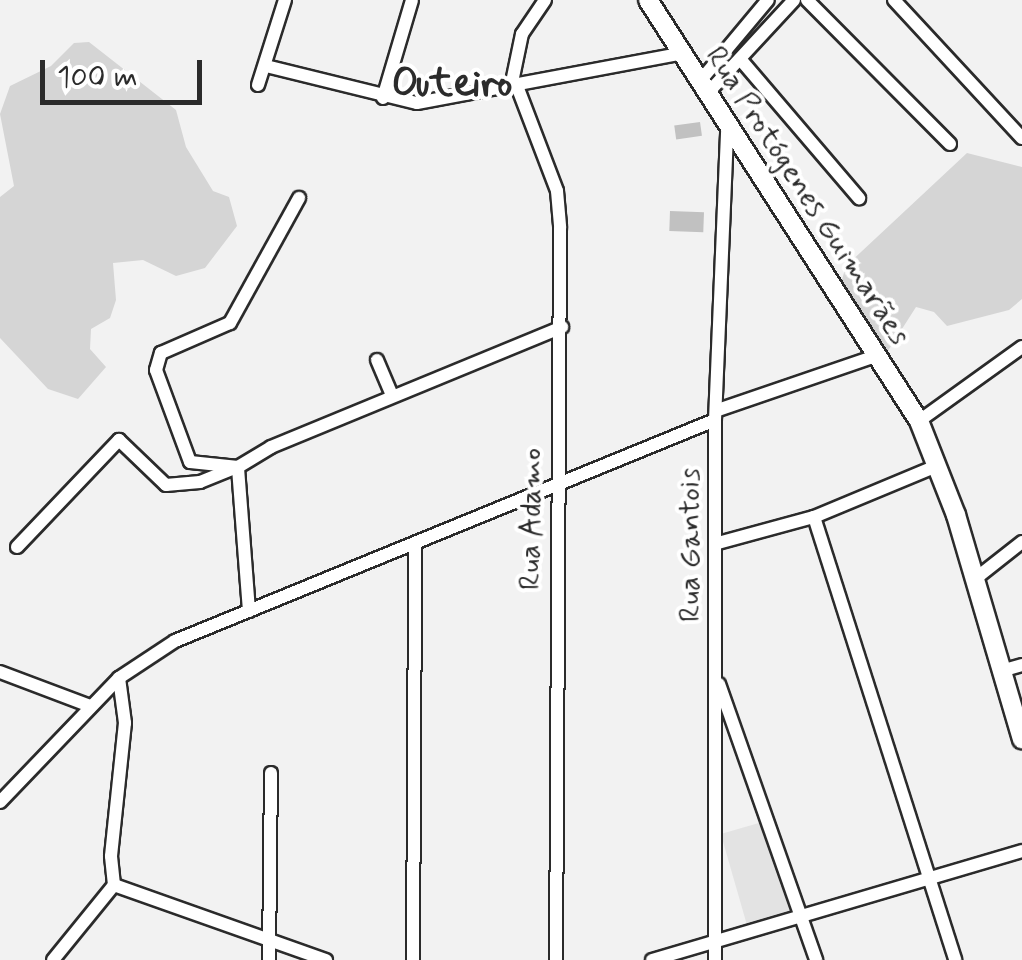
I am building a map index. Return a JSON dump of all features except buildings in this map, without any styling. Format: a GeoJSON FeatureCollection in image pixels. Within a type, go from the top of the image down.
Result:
{"type":"FeatureCollection","features":[{"type":"Feature","properties":{"kind":"street"},"geometry":{"type":"LineString","coordinates":[[258,86],[285,0]]}},
{"type":"Feature","properties":{"kind":"street"},"geometry":{"type":"LineString","coordinates":[[383,98],[412,0]]}},
{"type":"Feature","properties":{"kind":"street"},"geometry":{"type":"LineString","coordinates":[[514,86],[522,34],[545,0]]}},
{"type":"Feature","properties":{"kind":"street","name":"Rua Protógenes Guimarães"},"geometry":{"type":"LineString","coordinates":[[648,0],[727,130],[919,421],[938,465],[975,579],[1022,739]]}},
{"type":"Feature","properties":{"kind":"street"},"geometry":{"type":"LineString","coordinates":[[704,87],[768,0]]}},
{"type":"Feature","properties":{"kind":"street"},"geometry":{"type":"LineString","coordinates":[[704,87],[741,60],[794,0]]}},
{"type":"Feature","properties":{"kind":"street"},"geometry":{"type":"LineString","coordinates":[[807,0],[950,144]]}},
{"type":"Feature","properties":{"kind":"street"},"geometry":{"type":"LineString","coordinates":[[894,0],[1022,138]]}},
{"type":"Feature","properties":{"kind":"street"},"geometry":{"type":"LineString","coordinates":[[266,66],[383,98],[438,102],[683,53]]}},
{"type":"Feature","properties":{"kind":"street"},"geometry":{"type":"LineString","coordinates":[[741,60],[859,198]]}},
{"type":"Feature","properties":{"kind":"street","name":"Rua Adamo"},"geometry":{"type":"LineString","coordinates":[[514,86],[557,191],[562,327],[557,485],[556,960]]}},
{"type":"Feature","properties":{"kind":"street","name":"Rua Gantois"},"geometry":{"type":"LineString","coordinates":[[715,960],[717,415],[727,130]]}},
{"type":"Feature","properties":{"kind":"street"},"geometry":{"type":"LineString","coordinates":[[238,467],[190,462],[156,370],[161,353],[230,323],[299,198]]}},
{"type":"Feature","properties":{"kind":"street"},"geometry":{"type":"LineString","coordinates":[[17,546],[119,440],[166,485],[200,482],[392,395],[562,327]]}},
{"type":"Feature","properties":{"kind":"street"},"geometry":{"type":"LineString","coordinates":[[919,421],[1022,347]]}},
{"type":"Feature","properties":{"kind":"street"},"geometry":{"type":"LineString","coordinates":[[0,802],[119,678],[175,641],[415,547],[717,415],[876,356]]}},
{"type":"Feature","properties":{"kind":"street"},"geometry":{"type":"LineString","coordinates":[[378,360],[392,395]]}},
{"type":"Feature","properties":{"kind":"street"},"geometry":{"type":"LineString","coordinates":[[718,542],[814,517],[938,465]]}},
{"type":"Feature","properties":{"kind":"street"},"geometry":{"type":"LineString","coordinates":[[238,467],[249,610]]}},
{"type":"Feature","properties":{"kind":"street"},"geometry":{"type":"LineString","coordinates":[[814,517],[955,960]]}},
{"type":"Feature","properties":{"kind":"street"},"geometry":{"type":"LineString","coordinates":[[975,579],[1022,542]]}},
{"type":"Feature","properties":{"kind":"street"},"geometry":{"type":"LineString","coordinates":[[412,960],[415,547]]}},
{"type":"Feature","properties":{"kind":"street"},"geometry":{"type":"LineString","coordinates":[[1002,671],[1022,665]]}},
{"type":"Feature","properties":{"kind":"street"},"geometry":{"type":"LineString","coordinates":[[0,672],[90,706]]}},
{"type":"Feature","properties":{"kind":"street"},"geometry":{"type":"LineString","coordinates":[[53,960],[114,885],[110,856],[125,723],[119,678]]}},
{"type":"Feature","properties":{"kind":"street"},"geometry":{"type":"LineString","coordinates":[[716,678],[816,960]]}},
{"type":"Feature","properties":{"kind":"street"},"geometry":{"type":"LineString","coordinates":[[269,960],[270,773]]}},
{"type":"Feature","properties":{"kind":"street"},"geometry":{"type":"LineString","coordinates":[[652,960],[1022,851]]}},
{"type":"Feature","properties":{"kind":"street"},"geometry":{"type":"LineString","coordinates":[[114,885],[326,960]]}},
{"type":"Feature","properties":{"kind":"shaded area"},"geometry":{"type":"Polygon","coordinates":[[[89,42],[176,110],[186,147],[213,191],[229,197],[237,226],[205,268],[176,276],[143,260],[113,263],[116,300],[110,318],[91,329],[90,349],[106,367],[78,399],[48,389],[0,338],[0,197],[14,186],[0,114],[10,86],[51,66],[74,43],[89,42]]]}},
{"type":"Feature","properties":{"kind":"shaded area"},"geometry":{"type":"Polygon","coordinates":[[[967,153],[1022,167],[1022,299],[1009,310],[947,326],[934,312],[916,307],[886,354],[841,283],[846,266],[967,153]]]}},
{"type":"Feature","properties":{"kind":"shaded area"},"geometry":{"type":"Polygon","coordinates":[[[766,821],[792,910],[746,923],[721,834],[766,821]]]}},
{"type":"Feature","properties":{"kind":"district","name":"Outeiro"},"geometry":{"type":"Point","coordinates":[452,84]}}]}
